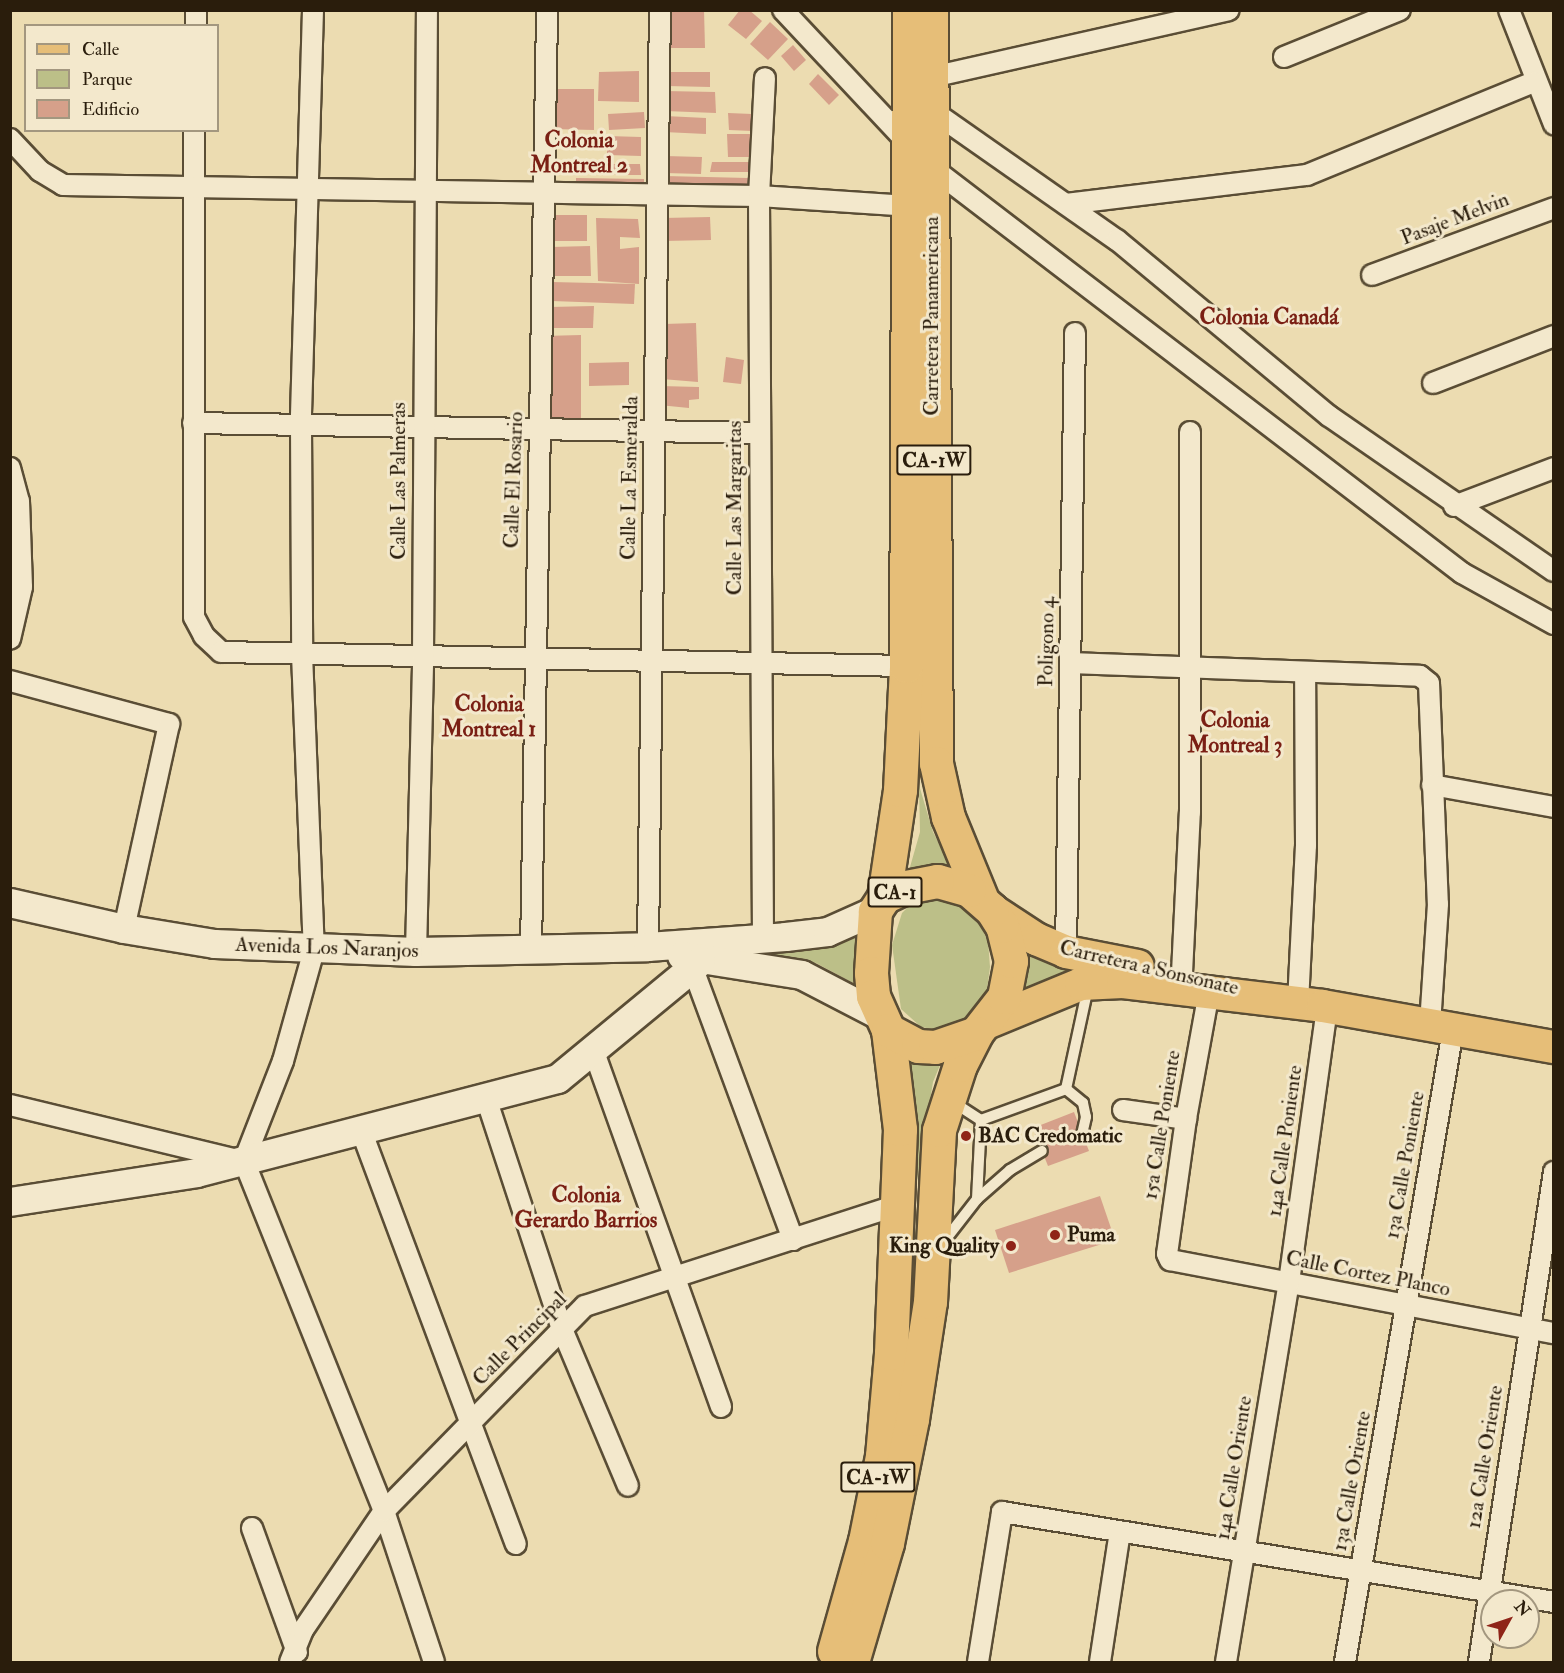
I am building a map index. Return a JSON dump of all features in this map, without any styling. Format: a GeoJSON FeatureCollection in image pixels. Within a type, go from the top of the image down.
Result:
{"type":"FeatureCollection","features":[{"type":"Feature","properties":{"kind":"highway","name":"Carretera Panamericana"},"geometry":{"type":"LineString","coordinates":[[880,904],[900,790],[906,666],[909,10]]}},
{"type":"Feature","properties":{"kind":"highway","name":"Carretera Panamericana"},"geometry":{"type":"LineString","coordinates":[[931,10],[936,763],[948,817],[987,905]]}},
{"type":"Feature","properties":{"kind":"highway","name":"CA-1"},"geometry":{"type":"LineString","coordinates":[[884,1022],[871,973],[880,904],[904,888],[937,881],[954,883],[987,905]]}},
{"type":"Feature","properties":{"kind":"highway"},"geometry":{"type":"LineString","coordinates":[[884,1022],[918,1046],[935,1047],[980,1028],[1004,997],[1011,961],[1008,943],[987,905]]}},
{"type":"Feature","properties":{"kind":"highway","name":"CA-1W"},"geometry":{"type":"LineString","coordinates":[[830,1662],[866,1541],[882,1456],[900,1129],[884,1022]]}},
{"type":"Feature","properties":{"kind":"highway","name":"CA-1W"},"geometry":{"type":"LineString","coordinates":[[852,1662],[872,1602],[899,1489],[928,1313],[939,1130],[948,1098],[980,1028]]}},
{"type":"Feature","properties":{"kind":"main road","name":"Avenida Los Naranjos"},"geometry":{"type":"LineString","coordinates":[[10,903],[124,929],[215,944],[314,950],[416,952],[648,947],[828,932],[880,904]]}},
{"type":"Feature","properties":{"kind":"main road","name":"Carretera a Sonsonate"},"geometry":{"type":"LineString","coordinates":[[987,905],[1036,939],[1066,952],[1182,973],[1301,1004]]}},
{"type":"Feature","properties":{"kind":"main road","name":"Avenida Los Naranjos"},"geometry":{"type":"LineString","coordinates":[[648,947],[697,965],[802,975],[884,1022]]}},
{"type":"Feature","properties":{"kind":"main road"},"geometry":{"type":"LineString","coordinates":[[10,1202],[197,1173],[558,1079],[594,1052],[697,965]]}},
{"type":"Feature","properties":{"kind":"main road","name":"Carretera a Sonsonate"},"geometry":{"type":"LineString","coordinates":[[980,1028],[1040,999],[1089,983],[1123,982],[1301,1004],[1554,1047]]}},
{"type":"Feature","properties":{"kind":"street"},"geometry":{"type":"LineString","coordinates":[[313,10],[301,425],[302,654],[314,950],[283,1061],[244,1161],[384,1511],[434,1662]]}},
{"type":"Feature","properties":{"kind":"street","name":"Calle Las Palmeras"},"geometry":{"type":"LineString","coordinates":[[416,952],[423,656],[427,10]]}},
{"type":"Feature","properties":{"kind":"street","name":"Calle El Rosario"},"geometry":{"type":"LineString","coordinates":[[531,950],[533,658],[540,429],[547,10]]}},
{"type":"Feature","properties":{"kind":"street","name":"Calle La Esmeralda"},"geometry":{"type":"LineString","coordinates":[[648,947],[660,10]]}},
{"type":"Feature","properties":{"kind":"street"},"geometry":{"type":"LineString","coordinates":[[783,10],[908,143]]}},
{"type":"Feature","properties":{"kind":"street"},"geometry":{"type":"LineString","coordinates":[[932,77],[1229,10]]}},
{"type":"Feature","properties":{"kind":"street"},"geometry":{"type":"LineString","coordinates":[[1284,57],[1400,10]]}},
{"type":"Feature","properties":{"kind":"street"},"geometry":{"type":"LineString","coordinates":[[1509,10],[1534,82],[1554,124]]}},
{"type":"Feature","properties":{"kind":"street","name":"Calle Las Margaritas"},"geometry":{"type":"LineString","coordinates":[[763,938],[759,196],[765,78]]}},
{"type":"Feature","properties":{"kind":"street"},"geometry":{"type":"LineString","coordinates":[[1066,204],[1307,175],[1534,82]]}},
{"type":"Feature","properties":{"kind":"street"},"geometry":{"type":"LineString","coordinates":[[931,110],[1117,240],[1329,416],[1454,506],[1554,571]]}},
{"type":"Feature","properties":{"kind":"street"},"geometry":{"type":"LineString","coordinates":[[194,132],[192,186],[194,617],[204,636],[221,652],[906,666]]}},
{"type":"Feature","properties":{"kind":"street"},"geometry":{"type":"LineString","coordinates":[[10,139],[40,171],[63,185],[759,196],[908,206]]}},
{"type":"Feature","properties":{"kind":"street"},"geometry":{"type":"LineString","coordinates":[[931,166],[1462,573],[1554,624]]}},
{"type":"Feature","properties":{"kind":"street","name":"Pasaje Melvin"},"geometry":{"type":"LineString","coordinates":[[1372,275],[1554,208]]}},
{"type":"Feature","properties":{"kind":"street","name":"Poligono 4"},"geometry":{"type":"LineString","coordinates":[[1066,952],[1075,333]]}},
{"type":"Feature","properties":{"kind":"street"},"geometry":{"type":"LineString","coordinates":[[1433,383],[1554,336]]}},
{"type":"Feature","properties":{"kind":"street"},"geometry":{"type":"LineString","coordinates":[[193,423],[759,433]]}},
{"type":"Feature","properties":{"kind":"street"},"geometry":{"type":"LineString","coordinates":[[1182,973],[1190,812],[1188,667],[1190,432]]}},
{"type":"Feature","properties":{"kind":"street"},"geometry":{"type":"LineString","coordinates":[[10,468],[22,587],[10,639]]}},
{"type":"Feature","properties":{"kind":"street"},"geometry":{"type":"LineString","coordinates":[[1454,506],[1554,468]]}},
{"type":"Feature","properties":{"kind":"street"},"geometry":{"type":"LineString","coordinates":[[1070,663],[1305,672]]}},
{"type":"Feature","properties":{"kind":"street","name":"13a Calle Poniente"},"geometry":{"type":"LineString","coordinates":[[1305,672],[1420,676],[1429,683],[1441,1028],[1406,1307]]}},
{"type":"Feature","properties":{"kind":"street","name":"14a Calle Poniente"},"geometry":{"type":"LineString","coordinates":[[1289,1282],[1306,845],[1305,672]]}},
{"type":"Feature","properties":{"kind":"street"},"geometry":{"type":"LineString","coordinates":[[10,681],[169,724],[124,929]]}},
{"type":"Feature","properties":{"kind":"street"},"geometry":{"type":"LineString","coordinates":[[1432,785],[1554,807]]}},
{"type":"Feature","properties":{"kind":"street"},"geometry":{"type":"LineString","coordinates":[[697,965],[792,1240]]}},
{"type":"Feature","properties":{"kind":"street","name":"15a Calle Poniente"},"geometry":{"type":"LineString","coordinates":[[1174,1262],[1167,1254],[1186,1119],[1209,992]]}},
{"type":"Feature","properties":{"kind":"street"},"geometry":{"type":"LineString","coordinates":[[594,1052],[677,1276],[721,1407]]}},
{"type":"Feature","properties":{"kind":"street"},"geometry":{"type":"LineString","coordinates":[[486,1098],[562,1329],[628,1486]]}},
{"type":"Feature","properties":{"kind":"street"},"geometry":{"type":"LineString","coordinates":[[10,1105],[244,1161]]}},
{"type":"Feature","properties":{"kind":"street"},"geometry":{"type":"LineString","coordinates":[[1123,1110],[1186,1119]]}},
{"type":"Feature","properties":{"kind":"street"},"geometry":{"type":"LineString","coordinates":[[361,1130],[516,1544]]}},
{"type":"Feature","properties":{"kind":"street","name":"12a Calle Oriente"},"geometry":{"type":"LineString","coordinates":[[1488,1589],[1554,1172]]}},
{"type":"Feature","properties":{"kind":"street","name":"Calle Principal"},"geometry":{"type":"LineString","coordinates":[[295,1658],[303,1630],[384,1511],[585,1306],[897,1205]]}},
{"type":"Feature","properties":{"kind":"street","name":"Calle Cortez Planco"},"geometry":{"type":"LineString","coordinates":[[1174,1262],[1554,1333]]}},
{"type":"Feature","properties":{"kind":"street","name":"14a Calle Oriente"},"geometry":{"type":"LineString","coordinates":[[1226,1662],[1289,1282]]}},
{"type":"Feature","properties":{"kind":"street","name":"13a Calle Oriente"},"geometry":{"type":"LineString","coordinates":[[1345,1662],[1406,1307]]}},
{"type":"Feature","properties":{"kind":"street"},"geometry":{"type":"LineString","coordinates":[[978,1662],[1002,1512],[1480,1591]]}},
{"type":"Feature","properties":{"kind":"street"},"geometry":{"type":"LineString","coordinates":[[252,1528],[295,1658]]}},
{"type":"Feature","properties":{"kind":"street"},"geometry":{"type":"LineString","coordinates":[[1100,1662],[1120,1532]]}},
{"type":"Feature","properties":{"kind":"lane"},"geometry":{"type":"LineString","coordinates":[[1066,1089],[1089,983]]}},
{"type":"Feature","properties":{"kind":"lane"},"geometry":{"type":"LineString","coordinates":[[948,1098],[963,1112],[981,1120],[1066,1089]]}},
{"type":"Feature","properties":{"kind":"lane"},"geometry":{"type":"LineString","coordinates":[[1066,1089],[1083,1103],[1082,1134]]}},
{"type":"Feature","properties":{"kind":"lane"},"geometry":{"type":"LineString","coordinates":[[977,1199],[981,1120]]}},
{"type":"Feature","properties":{"kind":"lane"},"geometry":{"type":"LineString","coordinates":[[931,1258],[977,1199],[1010,1170],[1042,1151]]}},
{"type":"Feature","properties":{"kind":"green space"},"geometry":{"type":"Polygon","coordinates":[[[919,785],[933,832],[954,873],[908,874],[920,832],[919,785]]]}},
{"type":"Feature","properties":{"kind":"green space"},"geometry":{"type":"Polygon","coordinates":[[[940,895],[971,908],[988,941],[990,967],[987,990],[978,1012],[967,1023],[938,1030],[921,1027],[901,1009],[892,945],[902,913],[915,900],[940,895]]]}},
{"type":"Feature","properties":{"kind":"green space"},"geometry":{"type":"Polygon","coordinates":[[[859,931],[854,958],[857,985],[816,963],[737,951],[859,931]]]}},
{"type":"Feature","properties":{"kind":"green space"},"geometry":{"type":"Polygon","coordinates":[[[1018,937],[1137,974],[1059,976],[1015,993],[1018,937]]]}},
{"type":"Feature","properties":{"kind":"green space"},"geometry":{"type":"Polygon","coordinates":[[[903,1053],[943,1058],[933,1082],[916,1187],[911,1081],[903,1053]]]}},
{"type":"Feature","properties":{"kind":"building"},"geometry":{"type":"Polygon","coordinates":[[[662,10],[704,10],[705,48],[663,48],[662,10]]]}},
{"type":"Feature","properties":{"kind":"building"},"geometry":{"type":"Polygon","coordinates":[[[740,10],[749,10],[762,21],[746,39],[728,25],[740,10]]]}},
{"type":"Feature","properties":{"kind":"building"},"geometry":{"type":"Polygon","coordinates":[[[770,22],[788,39],[768,60],[750,44],[770,22]]]}},
{"type":"Feature","properties":{"kind":"building"},"geometry":{"type":"Polygon","coordinates":[[[793,45],[806,60],[794,71],[781,56],[793,45]]]}},
{"type":"Feature","properties":{"kind":"building"},"geometry":{"type":"Polygon","coordinates":[[[639,71],[639,102],[598,101],[599,72],[639,71]]]}},
{"type":"Feature","properties":{"kind":"building"},"geometry":{"type":"Polygon","coordinates":[[[666,72],[710,72],[710,87],[667,86],[666,72]]]}},
{"type":"Feature","properties":{"kind":"building"},"geometry":{"type":"Polygon","coordinates":[[[818,74],[839,95],[829,105],[809,84],[818,74]]]}},
{"type":"Feature","properties":{"kind":"building"},"geometry":{"type":"Polygon","coordinates":[[[552,89],[594,89],[594,130],[552,129],[552,89]]]}},
{"type":"Feature","properties":{"kind":"building"},"geometry":{"type":"Polygon","coordinates":[[[665,91],[715,92],[716,113],[665,111],[665,91]]]}},
{"type":"Feature","properties":{"kind":"building"},"geometry":{"type":"Polygon","coordinates":[[[644,112],[645,128],[609,130],[608,114],[644,112]]]}},
{"type":"Feature","properties":{"kind":"building"},"geometry":{"type":"Polygon","coordinates":[[[728,113],[752,114],[753,131],[729,130],[728,113]]]}},
{"type":"Feature","properties":{"kind":"building"},"geometry":{"type":"Polygon","coordinates":[[[665,116],[706,118],[706,134],[664,132],[665,116]]]}},
{"type":"Feature","properties":{"kind":"building"},"geometry":{"type":"Polygon","coordinates":[[[727,134],[755,134],[756,157],[728,157],[727,134]]]}},
{"type":"Feature","properties":{"kind":"building"},"geometry":{"type":"Polygon","coordinates":[[[607,136],[641,137],[641,156],[607,155],[607,136]]]}},
{"type":"Feature","properties":{"kind":"building"},"geometry":{"type":"Polygon","coordinates":[[[665,156],[702,157],[701,174],[665,173],[665,156]]]}},
{"type":"Feature","properties":{"kind":"building"},"geometry":{"type":"Polygon","coordinates":[[[712,162],[752,162],[752,172],[710,172],[712,162]]]}},
{"type":"Feature","properties":{"kind":"building"},"geometry":{"type":"Polygon","coordinates":[[[612,164],[640,164],[641,175],[615,175],[612,164]]]}},
{"type":"Feature","properties":{"kind":"building"},"geometry":{"type":"Polygon","coordinates":[[[665,176],[748,178],[746,191],[664,190],[665,176]]]}},
{"type":"Feature","properties":{"kind":"building"},"geometry":{"type":"Polygon","coordinates":[[[576,178],[644,179],[644,189],[576,188],[576,178]]]}},
{"type":"Feature","properties":{"kind":"building"},"geometry":{"type":"Polygon","coordinates":[[[550,215],[587,215],[587,241],[550,241],[550,215]]]}},
{"type":"Feature","properties":{"kind":"building"},"geometry":{"type":"Polygon","coordinates":[[[710,217],[711,240],[664,241],[663,218],[710,217]]]}},
{"type":"Feature","properties":{"kind":"building"},"geometry":{"type":"Polygon","coordinates":[[[596,218],[638,219],[640,238],[620,237],[620,249],[639,247],[639,284],[598,281],[596,218]]]}},
{"type":"Feature","properties":{"kind":"building"},"geometry":{"type":"Polygon","coordinates":[[[590,246],[591,276],[552,276],[551,247],[590,246]]]}},
{"type":"Feature","properties":{"kind":"building"},"geometry":{"type":"Polygon","coordinates":[[[552,282],[635,284],[634,304],[552,301],[552,282]]]}},
{"type":"Feature","properties":{"kind":"building"},"geometry":{"type":"Polygon","coordinates":[[[594,306],[593,328],[548,328],[550,307],[594,306]]]}},
{"type":"Feature","properties":{"kind":"building"},"geometry":{"type":"Polygon","coordinates":[[[696,323],[698,382],[662,379],[664,324],[696,323]]]}},
{"type":"Feature","properties":{"kind":"building"},"geometry":{"type":"Polygon","coordinates":[[[581,335],[581,423],[545,423],[544,336],[581,335]]]}},
{"type":"Feature","properties":{"kind":"building"},"geometry":{"type":"Polygon","coordinates":[[[726,357],[744,360],[741,384],[723,382],[726,357]]]}},
{"type":"Feature","properties":{"kind":"building"},"geometry":{"type":"Polygon","coordinates":[[[629,362],[629,385],[589,386],[589,363],[629,362]]]}},
{"type":"Feature","properties":{"kind":"building"},"geometry":{"type":"Polygon","coordinates":[[[660,386],[699,387],[699,399],[689,400],[689,408],[659,405],[660,386]]]}},
{"type":"Feature","properties":{"kind":"building","name":"Puma"},"geometry":{"type":"Polygon","coordinates":[[[1074,1112],[1089,1151],[1048,1166],[1033,1128],[1074,1112]]]}},
{"type":"Feature","properties":{"kind":"building","name":"Puma"},"geometry":{"type":"Polygon","coordinates":[[[1100,1196],[1115,1240],[1009,1273],[995,1230],[1100,1196]]]}},
{"type":"Feature","properties":{"kind":"place","name":"BAC Credomatic"},"geometry":{"type":"Point","coordinates":[966,1136]}},
{"type":"Feature","properties":{"kind":"place","name":"Puma"},"geometry":{"type":"Point","coordinates":[1055,1235]}},
{"type":"Feature","properties":{"kind":"place","name":"King Quality"},"geometry":{"type":"Point","coordinates":[1011,1246]}},
{"type":"Feature","properties":{"kind":"district","name":"Colonia Montreal 2"},"geometry":{"type":"Point","coordinates":[579,152]}},
{"type":"Feature","properties":{"kind":"district","name":"Colonia Canadá"},"geometry":{"type":"Point","coordinates":[1269,318]}},
{"type":"Feature","properties":{"kind":"district","name":"Colonia Montreal 1"},"geometry":{"type":"Point","coordinates":[489,716]}},
{"type":"Feature","properties":{"kind":"district","name":"Colonia Montreal 3"},"geometry":{"type":"Point","coordinates":[1235,732]}},
{"type":"Feature","properties":{"kind":"district","name":"Colonia Gerardo Barrios"},"geometry":{"type":"Point","coordinates":[586,1208]}}]}
